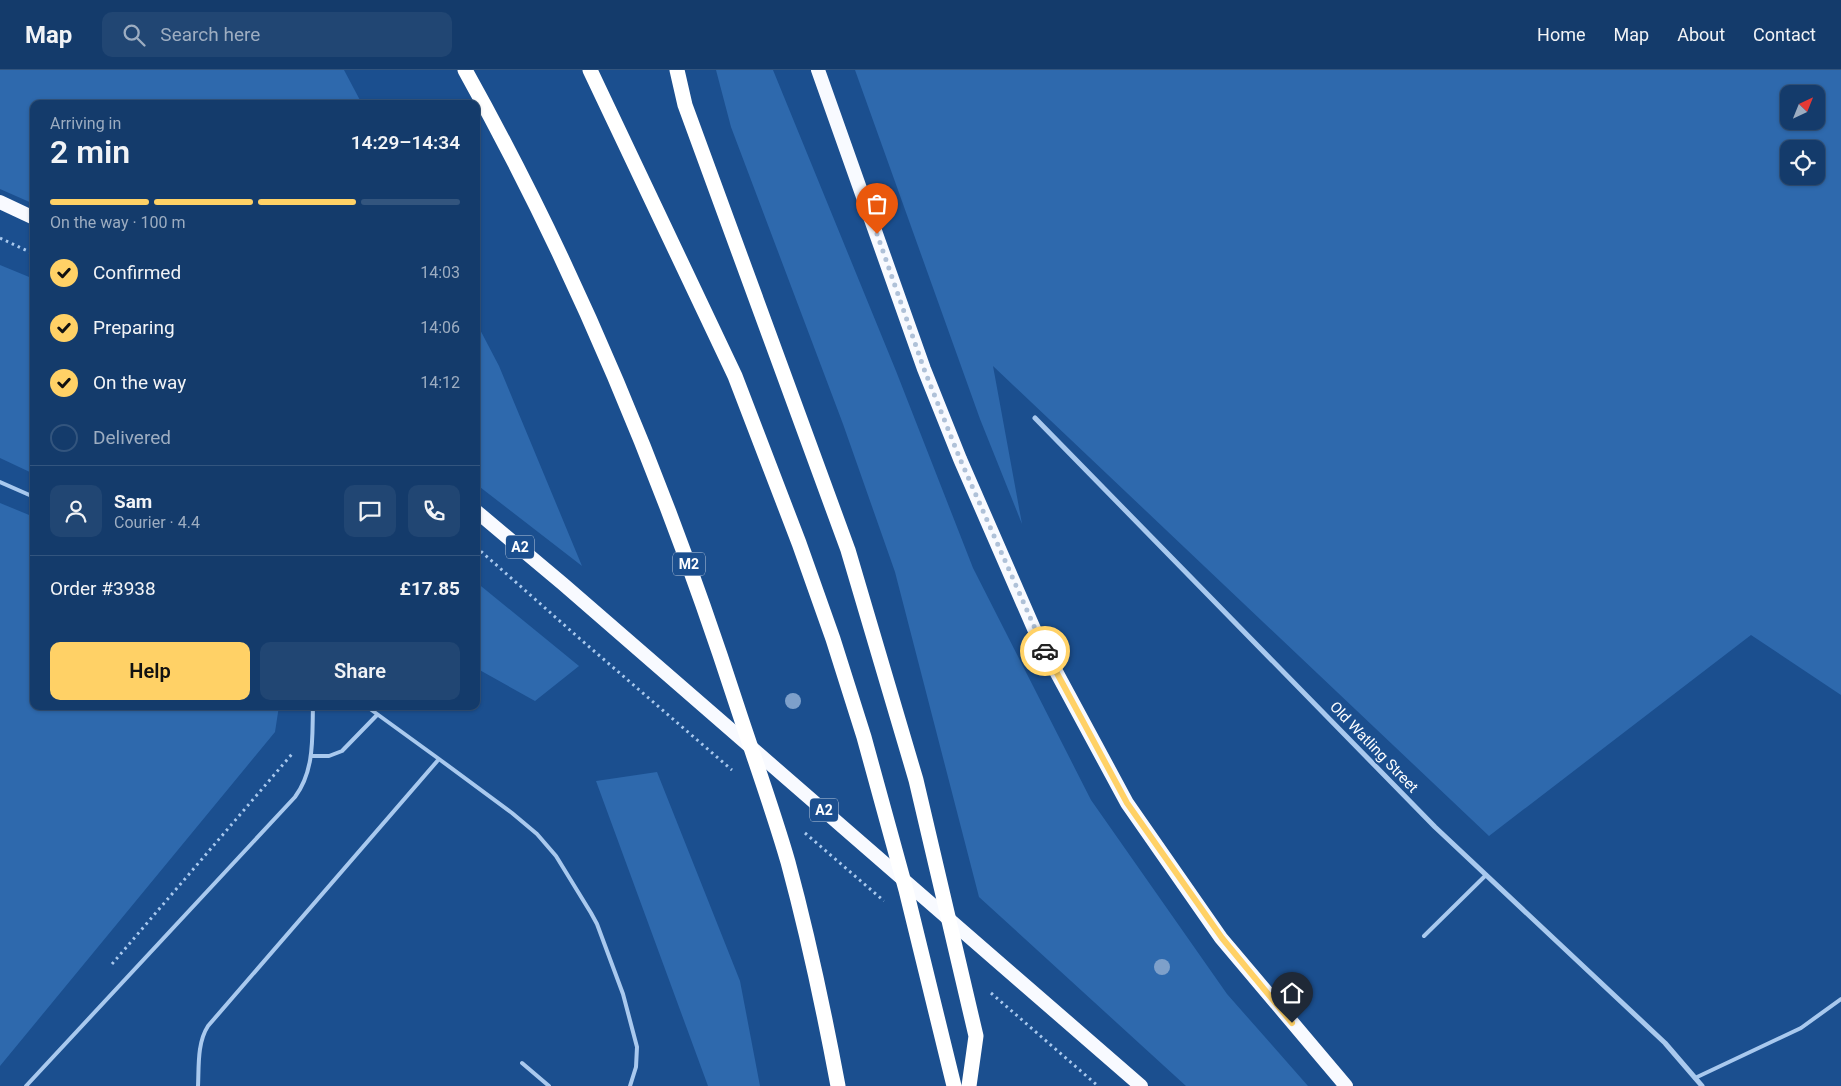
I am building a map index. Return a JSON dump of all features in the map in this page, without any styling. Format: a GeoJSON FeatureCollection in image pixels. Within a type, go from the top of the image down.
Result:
{"type":"FeatureCollection","features":[{"type":"Feature","properties":{"kind":"highway","name":"M2"},"geometry":{"type":"LineString","coordinates":[[465,70],[522,179],[586,313],[644,446],[695,579],[788,862],[825,1017],[838,1086]]}},
{"type":"Feature","properties":{"kind":"highway"},"geometry":{"type":"LineString","coordinates":[[590,70],[735,376],[799,543],[833,639],[864,737],[906,890],[954,1086]]}},
{"type":"Feature","properties":{"kind":"highway"},"geometry":{"type":"LineString","coordinates":[[678,70],[685,105],[848,550],[916,780],[976,1036],[969,1086]]}},
{"type":"Feature","properties":{"kind":"highway"},"geometry":{"type":"LineString","coordinates":[[818,70],[927,378],[1038,638],[1127,803],[1222,938],[1346,1086]]}},
{"type":"Feature","properties":{"kind":"highway"},"geometry":{"type":"LineString","coordinates":[[0,202],[30,216]]}},
{"type":"Feature","properties":{"kind":"highway","name":"A2"},"geometry":{"type":"LineString","coordinates":[[480,514],[563,584],[1141,1086]]}},
{"type":"Feature","properties":{"kind":"street","name":"Old Watling Street"},"geometry":{"type":"LineString","coordinates":[[1035,418],[1434,828],[1665,1043],[1702,1086]]}},
{"type":"Feature","properties":{"kind":"lane"},"geometry":{"type":"LineString","coordinates":[[0,482],[30,495]]}},
{"type":"Feature","properties":{"kind":"lane"},"geometry":{"type":"LineString","coordinates":[[26,1086],[295,797],[305,781],[311,756],[312,710]]}},
{"type":"Feature","properties":{"kind":"lane"},"geometry":{"type":"LineString","coordinates":[[371,710],[512,813],[537,834],[556,856],[597,924],[623,994],[637,1047],[636,1067],[630,1086]]}},
{"type":"Feature","properties":{"kind":"lane"},"geometry":{"type":"LineString","coordinates":[[311,756],[329,756],[342,751],[377,715]]}},
{"type":"Feature","properties":{"kind":"lane"},"geometry":{"type":"LineString","coordinates":[[198,1086],[200,1048],[203,1035],[208,1026],[439,759]]}},
{"type":"Feature","properties":{"kind":"lane"},"geometry":{"type":"LineString","coordinates":[[1424,936],[1486,875]]}},
{"type":"Feature","properties":{"kind":"lane"},"geometry":{"type":"LineString","coordinates":[[1695,1078],[1801,1028],[1841,999]]}},
{"type":"Feature","properties":{"kind":"lane"},"geometry":{"type":"LineString","coordinates":[[522,1063],[549,1086]]}},
{"type":"Feature","properties":{"kind":"path"},"geometry":{"type":"LineString","coordinates":[[0,238],[30,252]]}},
{"type":"Feature","properties":{"kind":"path"},"geometry":{"type":"LineString","coordinates":[[480,551],[737,774]]}},
{"type":"Feature","properties":{"kind":"path"},"geometry":{"type":"LineString","coordinates":[[111,965],[312,731]]}},
{"type":"Feature","properties":{"kind":"path"},"geometry":{"type":"LineString","coordinates":[[805,832],[887,904]]}},
{"type":"Feature","properties":{"kind":"path"},"geometry":{"type":"LineString","coordinates":[[985,988],[1098,1086]]}},
{"type":"Feature","properties":{"kind":"shaded area"},"geometry":{"type":"Polygon","coordinates":[[[0,70],[344,70],[360,100],[30,100],[30,202],[0,189],[0,70]]]}},
{"type":"Feature","properties":{"kind":"shaded area"},"geometry":{"type":"Polygon","coordinates":[[[716,70],[773,70],[896,371],[973,568],[1091,800],[1227,994],[1308,1086],[1186,1086],[979,897],[895,572],[843,424],[731,127],[716,70]]]}},
{"type":"Feature","properties":{"kind":"shaded area"},"geometry":{"type":"Polygon","coordinates":[[[855,70],[1841,70],[1841,695],[1751,635],[1489,836],[993,366],[1022,524],[980,419],[855,70]]]}},
{"type":"Feature","properties":{"kind":"shaded area"},"geometry":{"type":"Polygon","coordinates":[[[0,265],[30,277],[30,472],[0,458],[0,265]]]}},
{"type":"Feature","properties":{"kind":"shaded area"},"geometry":{"type":"Polygon","coordinates":[[[480,330],[499,366],[582,566],[480,487],[480,330]]]}},
{"type":"Feature","properties":{"kind":"shaded area"},"geometry":{"type":"Polygon","coordinates":[[[0,503],[30,515],[30,710],[278,710],[275,732],[0,1066],[0,503]]]}},
{"type":"Feature","properties":{"kind":"shaded area"},"geometry":{"type":"Polygon","coordinates":[[[480,585],[579,666],[535,701],[480,670],[480,585]]]}},
{"type":"Feature","properties":{"kind":"shaded area"},"geometry":{"type":"Polygon","coordinates":[[[657,772],[740,981],[760,1086],[708,1086],[596,781],[657,772]]]}},
{"type":"Feature","properties":{"kind":"way so far"},"geometry":{"type":"LineString","coordinates":[[877,234],[924,369],[960,459],[1045,651]]}},
{"type":"Feature","properties":{"kind":"route"},"geometry":{"type":"LineString","coordinates":[[1045,651],[1127,803],[1222,938],[1292,1023]]}}]}
